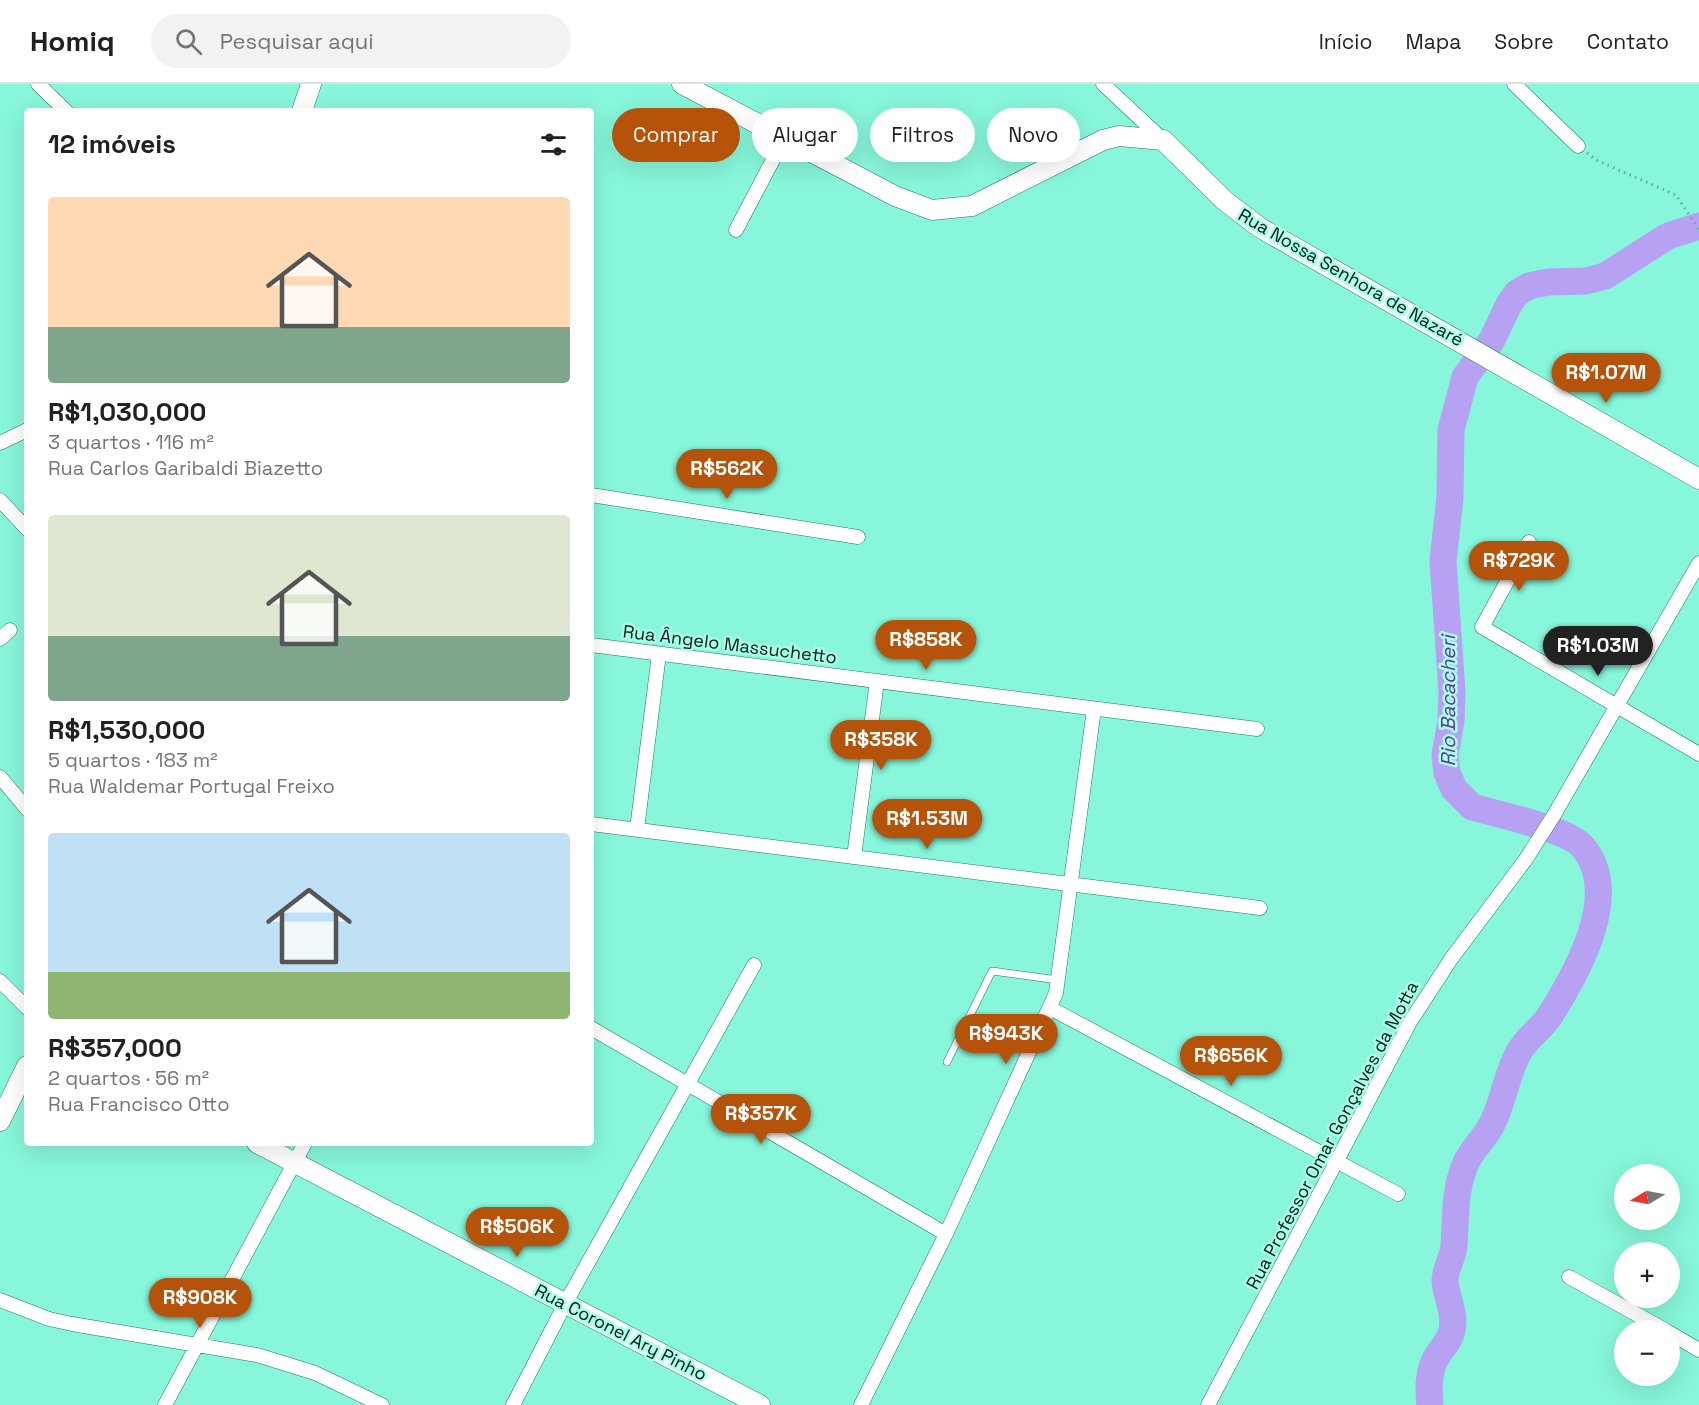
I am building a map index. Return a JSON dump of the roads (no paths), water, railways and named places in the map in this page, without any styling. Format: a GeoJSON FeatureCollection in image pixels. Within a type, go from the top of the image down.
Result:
{"type":"FeatureCollection","features":[{"type":"Feature","properties":{"kind":"street"},"geometry":{"type":"LineString","coordinates":[[38,84],[63,108]]}},
{"type":"Feature","properties":{"kind":"street"},"geometry":{"type":"LineString","coordinates":[[303,108],[311,84]]}},
{"type":"Feature","properties":{"kind":"street"},"geometry":{"type":"LineString","coordinates":[[682,84],[752,120]]}},
{"type":"Feature","properties":{"kind":"street"},"geometry":{"type":"LineString","coordinates":[[1103,84],[1163,140]]}},
{"type":"Feature","properties":{"kind":"street"},"geometry":{"type":"LineString","coordinates":[[1514,84],[1578,146]]}},
{"type":"Feature","properties":{"kind":"street"},"geometry":{"type":"LineString","coordinates":[[832,162],[912,205],[943,210],[972,206],[1103,140],[1119,136],[1141,136],[1163,140]]}},
{"type":"Feature","properties":{"kind":"street","name":"Rua Nossa Senhora de Nazaré"},"geometry":{"type":"LineString","coordinates":[[1163,140],[1225,201],[1259,227],[1699,479]]}},
{"type":"Feature","properties":{"kind":"street"},"geometry":{"type":"LineString","coordinates":[[736,230],[772,162]]}},
{"type":"Feature","properties":{"kind":"street"},"geometry":{"type":"LineString","coordinates":[[0,443],[24,431]]}},
{"type":"Feature","properties":{"kind":"street"},"geometry":{"type":"LineString","coordinates":[[594,495],[858,537]]}},
{"type":"Feature","properties":{"kind":"street"},"geometry":{"type":"LineString","coordinates":[[0,500],[24,526]]}},
{"type":"Feature","properties":{"kind":"street"},"geometry":{"type":"LineString","coordinates":[[1529,542],[1482,627],[1699,754]]}},
{"type":"Feature","properties":{"kind":"street","name":"Rua Professor Omar Gonçalves da Motta"},"geometry":{"type":"LineString","coordinates":[[1208,1405],[1421,1004],[1554,815],[1699,563]]}},
{"type":"Feature","properties":{"kind":"street","name":"Rua Ângelo Massuchetto"},"geometry":{"type":"LineString","coordinates":[[594,645],[1257,729]]}},
{"type":"Feature","properties":{"kind":"street"},"geometry":{"type":"LineString","coordinates":[[637,829],[659,654]]}},
{"type":"Feature","properties":{"kind":"street"},"geometry":{"type":"LineString","coordinates":[[854,857],[877,681]]}},
{"type":"Feature","properties":{"kind":"street"},"geometry":{"type":"LineString","coordinates":[[861,1405],[946,1234],[1050,1008],[1059,980],[1094,709]]}},
{"type":"Feature","properties":{"kind":"street"},"geometry":{"type":"LineString","coordinates":[[0,777],[24,805]]}},
{"type":"Feature","properties":{"kind":"street"},"geometry":{"type":"LineString","coordinates":[[594,824],[1260,908]]}},
{"type":"Feature","properties":{"kind":"street"},"geometry":{"type":"LineString","coordinates":[[513,1405],[565,1304],[754,965]]}},
{"type":"Feature","properties":{"kind":"street"},"geometry":{"type":"LineString","coordinates":[[0,981],[24,1005]]}},
{"type":"Feature","properties":{"kind":"street"},"geometry":{"type":"LineString","coordinates":[[1050,1008],[1398,1194]]}},
{"type":"Feature","properties":{"kind":"street"},"geometry":{"type":"LineString","coordinates":[[594,1030],[946,1234]]}},
{"type":"Feature","properties":{"kind":"street"},"geometry":{"type":"LineString","coordinates":[[0,1121],[24,1072]]}},
{"type":"Feature","properties":{"kind":"street","name":"Rua Coronel Ary Pinho"},"geometry":{"type":"LineString","coordinates":[[263,1146],[760,1405]]}},
{"type":"Feature","properties":{"kind":"street"},"geometry":{"type":"LineString","coordinates":[[165,1405],[303,1146]]}},
{"type":"Feature","properties":{"kind":"street"},"geometry":{"type":"LineString","coordinates":[[1569,1277],[1647,1320]]}},
{"type":"Feature","properties":{"kind":"street"},"geometry":{"type":"LineString","coordinates":[[0,1300],[49,1319],[198,1345],[289,1364],[382,1405]]}},
{"type":"Feature","properties":{"kind":"street"},"geometry":{"type":"LineString","coordinates":[[1680,1339],[1699,1350]]}},
{"type":"Feature","properties":{"kind":"lane"},"geometry":{"type":"LineString","coordinates":[[947,1062],[992,970],[1059,980]]}},
{"type":"Feature","properties":{"kind":"waterway","name":"Rio Bacacheri"},"geometry":{"type":"LineString","coordinates":[[1430,1405],[1431,1371],[1435,1359],[1450,1337],[1453,1324],[1445,1281],[1454,1246],[1456,1205],[1461,1175],[1471,1154],[1492,1124],[1519,1052],[1551,1014],[1573,977],[1592,932],[1597,909],[1598,886],[1594,865],[1582,846],[1574,840],[1547,828],[1472,807],[1454,789],[1447,773],[1445,755],[1451,721],[1452,692],[1443,561],[1450,497],[1451,430],[1465,377],[1492,340],[1509,304],[1517,293],[1529,286],[1548,282],[1586,281],[1605,276],[1668,236],[1699,226]]}}]}
